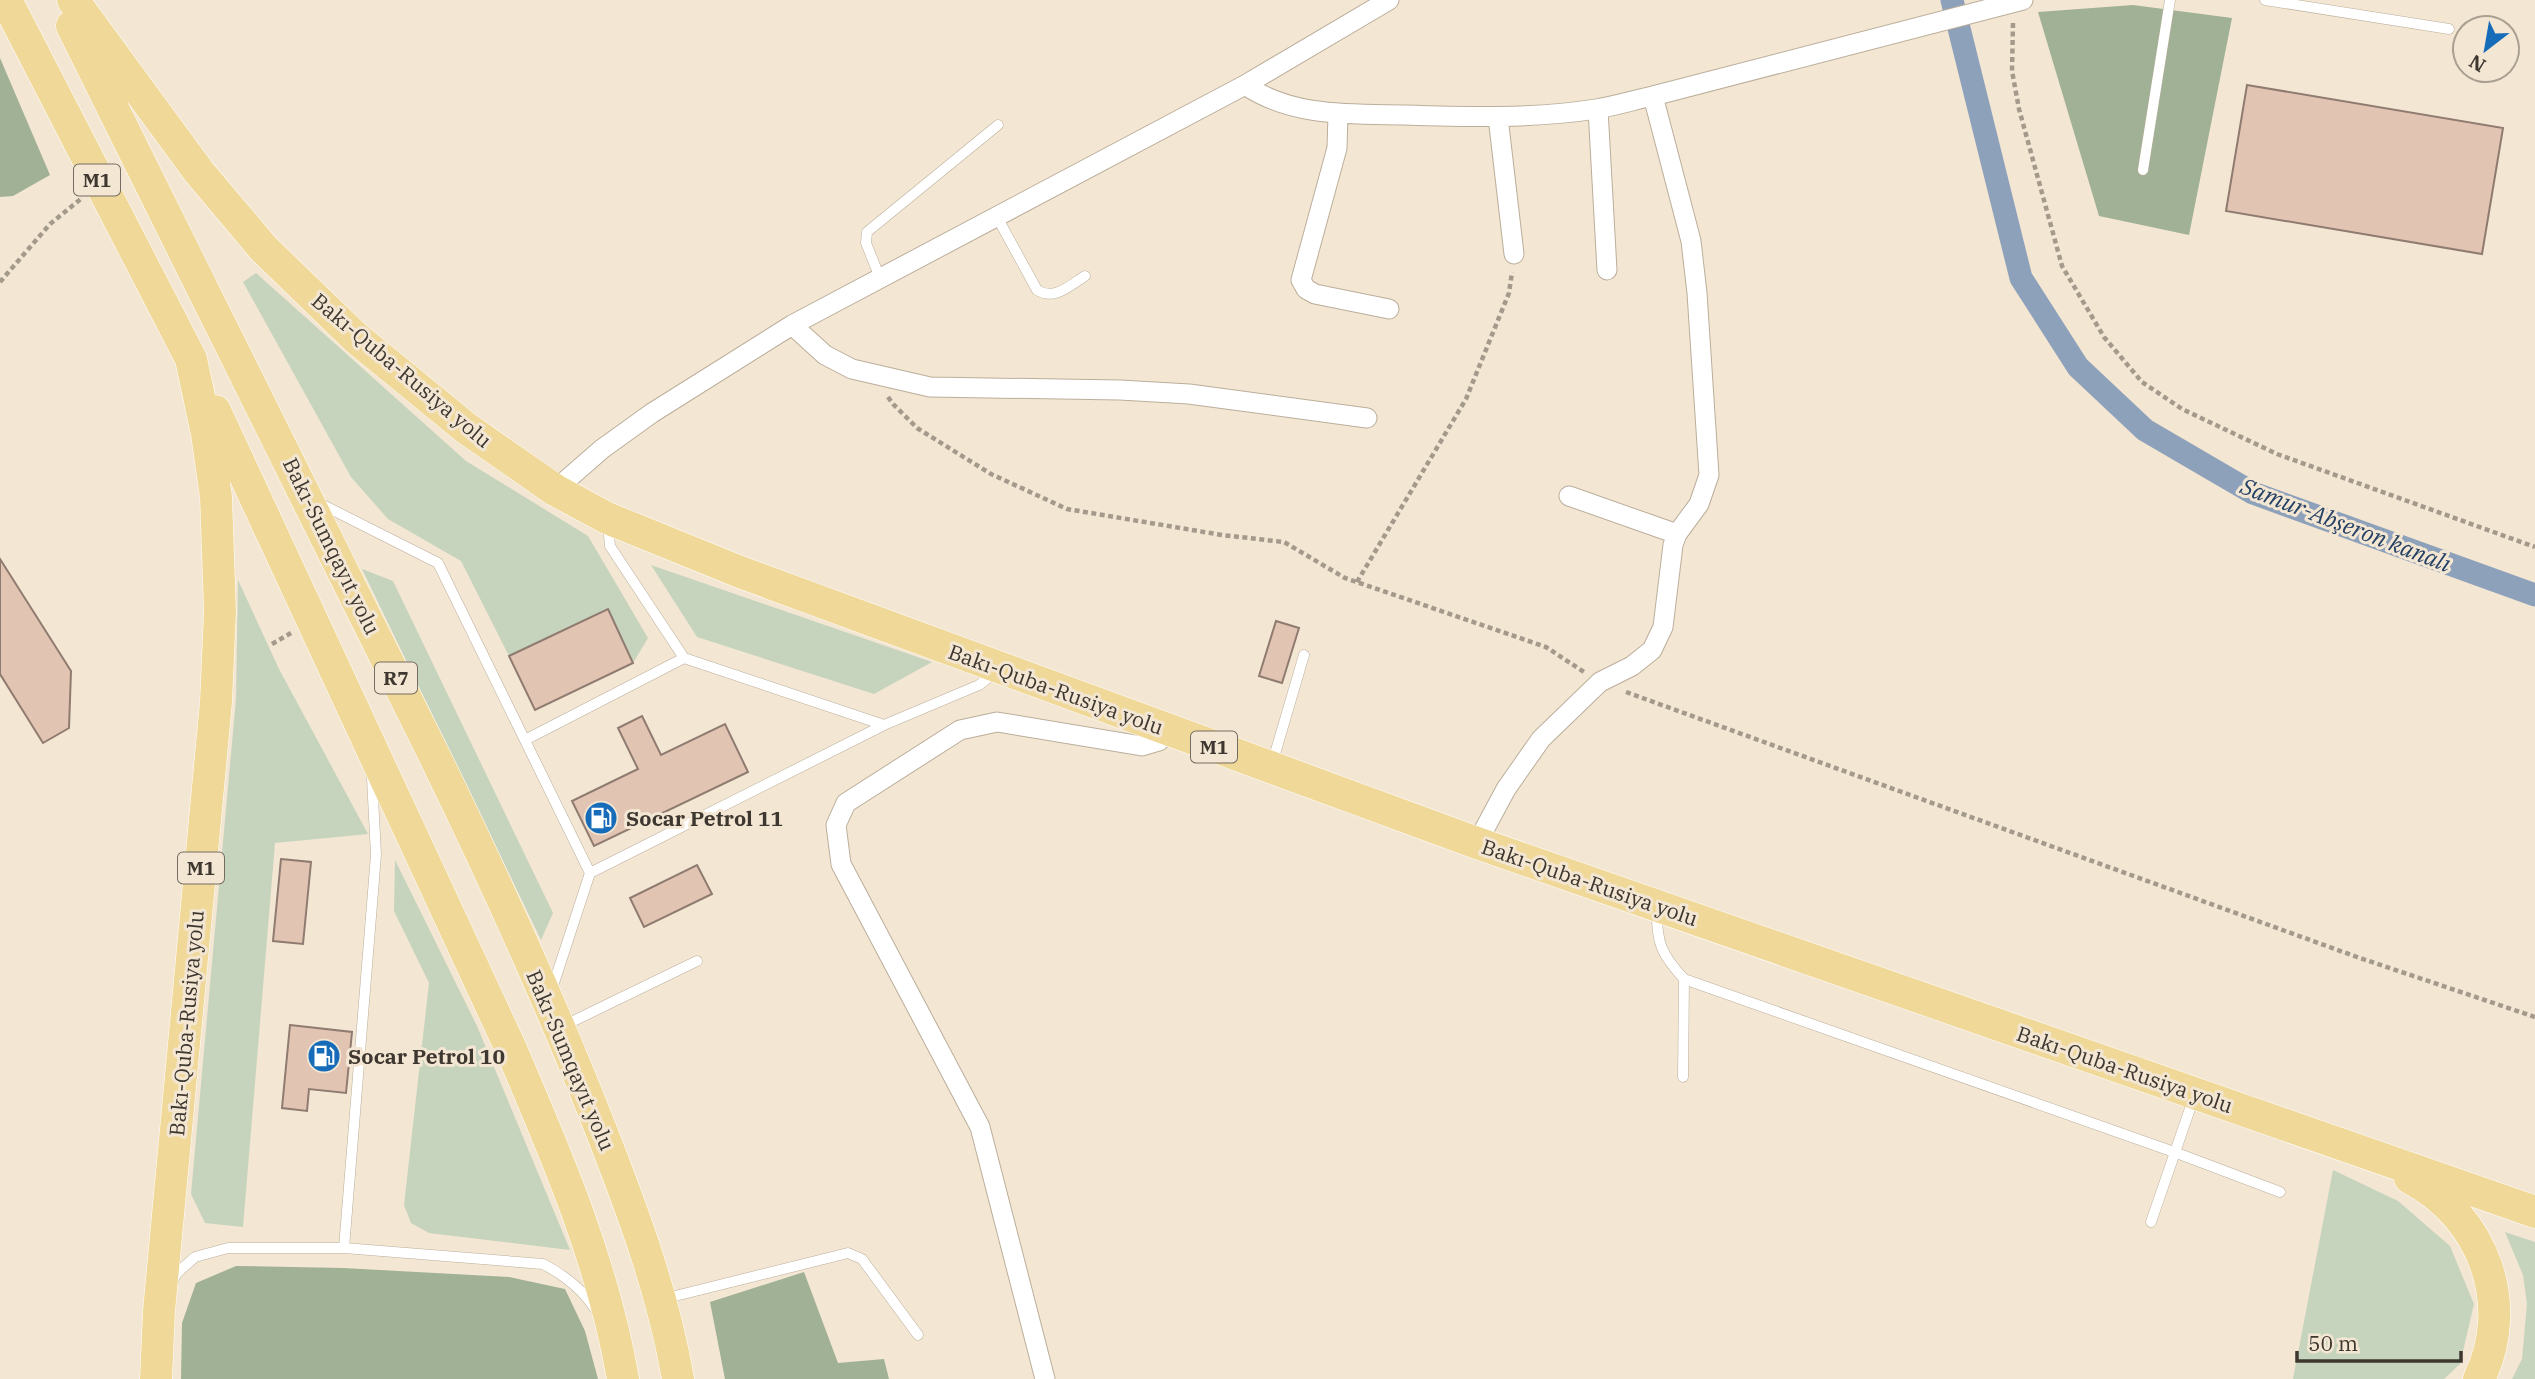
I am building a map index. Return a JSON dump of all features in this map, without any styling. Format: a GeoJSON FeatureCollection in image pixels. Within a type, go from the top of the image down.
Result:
{"type":"FeatureCollection","features":[{"type":"Feature","properties":{"kind":"highway","name":"Bakı-Quba-Rusiya yolu"},"geometry":{"type":"LineString","coordinates":[[6,0],[191,359],[207,434],[216,497],[220,611],[216,702],[159,1311],[156,1379]]}},
{"type":"Feature","properties":{"kind":"highway","name":"Bakı-Sumqayıt yolu"},"geometry":{"type":"LineString","coordinates":[[60,0],[309,498],[493,876],[554,1015],[640,1231],[661,1299],[678,1379]]}},
{"type":"Feature","properties":{"kind":"highway","name":"Bakı-Quba-Rusiya yolu"},"geometry":{"type":"LineString","coordinates":[[73,0],[199,172],[264,249],[356,338],[466,428],[555,489],[607,518],[740,572],[1477,843],[2535,1212]]}},
{"type":"Feature","properties":{"kind":"highway","name":"R7"},"geometry":{"type":"LineString","coordinates":[[191,359],[511,1049],[556,1154],[591,1249],[617,1344],[623,1379]]}},
{"type":"Feature","properties":{"kind":"highway"},"geometry":{"type":"LineString","coordinates":[[2355,1149],[2418,1182],[2455,1213],[2473,1237],[2488,1271],[2496,1303],[2494,1333],[2479,1379]]}},
{"type":"Feature","properties":{"kind":"street"},"geometry":{"type":"LineString","coordinates":[[555,489],[602,449],[652,413],[792,325],[1245,85],[1389,0]]}},
{"type":"Feature","properties":{"kind":"street"},"geometry":{"type":"LineString","coordinates":[[1245,85],[1275,102],[1338,114],[1498,117],[1598,108],[2016,2]]}},
{"type":"Feature","properties":{"kind":"street"},"geometry":{"type":"LineString","coordinates":[[1477,843],[1518,769],[1541,739],[1600,682],[1632,666],[1652,650],[1662,627],[1673,545],[1677,534],[1699,504],[1709,475],[1691,241],[1653,96]]}},
{"type":"Feature","properties":{"kind":"street"},"geometry":{"type":"LineString","coordinates":[[1598,108],[1607,270]]}},
{"type":"Feature","properties":{"kind":"street"},"geometry":{"type":"LineString","coordinates":[[1338,114],[1337,148],[1301,280],[1306,289],[1315,294],[1389,309]]}},
{"type":"Feature","properties":{"kind":"street"},"geometry":{"type":"LineString","coordinates":[[1498,117],[1514,254]]}},
{"type":"Feature","properties":{"kind":"street"},"geometry":{"type":"LineString","coordinates":[[792,325],[825,355],[852,369],[930,387],[1120,390],[1189,394],[1367,418]]}},
{"type":"Feature","properties":{"kind":"street"},"geometry":{"type":"LineString","coordinates":[[1569,496],[1677,534]]}},
{"type":"Feature","properties":{"kind":"street"},"geometry":{"type":"LineString","coordinates":[[1045,1379],[980,1127],[841,864],[836,825],[846,803],[960,730],[998,722],[1142,746],[1159,741],[1168,731]]}},
{"type":"Feature","properties":{"kind":"lane"},"geometry":{"type":"LineString","coordinates":[[2143,170],[2169,0]]}},
{"type":"Feature","properties":{"kind":"lane"},"geometry":{"type":"LineString","coordinates":[[2265,0],[2449,29]]}},
{"type":"Feature","properties":{"kind":"lane"},"geometry":{"type":"LineString","coordinates":[[880,278],[866,243],[867,232],[998,125]]}},
{"type":"Feature","properties":{"kind":"lane"},"geometry":{"type":"LineString","coordinates":[[997,217],[1037,290],[1052,296],[1085,276]]}},
{"type":"Feature","properties":{"kind":"lane"},"geometry":{"type":"LineString","coordinates":[[309,498],[438,563],[590,873],[554,1015]]}},
{"type":"Feature","properties":{"kind":"lane"},"geometry":{"type":"LineString","coordinates":[[607,518],[610,546],[684,658],[884,725]]}},
{"type":"Feature","properties":{"kind":"lane"},"geometry":{"type":"LineString","coordinates":[[1271,768],[1304,655]]}},
{"type":"Feature","properties":{"kind":"lane"},"geometry":{"type":"LineString","coordinates":[[525,740],[684,658]]}},
{"type":"Feature","properties":{"kind":"lane"},"geometry":{"type":"LineString","coordinates":[[590,873],[884,725],[979,685],[1000,669]]}},
{"type":"Feature","properties":{"kind":"lane"},"geometry":{"type":"LineString","coordinates":[[344,1248],[376,855],[375,806],[368,743]]}},
{"type":"Feature","properties":{"kind":"lane"},"geometry":{"type":"LineString","coordinates":[[1657,905],[1656,934],[1665,958],[1684,979],[2280,1192]]}},
{"type":"Feature","properties":{"kind":"lane"},"geometry":{"type":"LineString","coordinates":[[554,1015],[696,961]]}},
{"type":"Feature","properties":{"kind":"lane"},"geometry":{"type":"LineString","coordinates":[[1683,1076],[1684,979]]}},
{"type":"Feature","properties":{"kind":"lane"},"geometry":{"type":"LineString","coordinates":[[2151,1222],[2195,1094]]}},
{"type":"Feature","properties":{"kind":"lane"},"geometry":{"type":"LineString","coordinates":[[159,1311],[177,1273],[195,1257],[228,1248],[344,1248],[543,1264],[562,1274],[576,1286],[592,1304],[617,1344]]}},
{"type":"Feature","properties":{"kind":"lane"},"geometry":{"type":"LineString","coordinates":[[661,1299],[848,1252],[862,1259],[918,1335]]}},
{"type":"Feature","properties":{"kind":"path"},"geometry":{"type":"LineString","coordinates":[[2016,2],[2012,71],[2062,266],[2104,337],[2142,382],[2182,409],[2277,454],[2535,547]]}},
{"type":"Feature","properties":{"kind":"path"},"geometry":{"type":"LineString","coordinates":[[0,282],[50,224],[100,185]]}},
{"type":"Feature","properties":{"kind":"path"},"geometry":{"type":"LineString","coordinates":[[1357,582],[1466,399],[1509,293],[1514,254]]}},
{"type":"Feature","properties":{"kind":"path"},"geometry":{"type":"LineString","coordinates":[[875,373],[892,404],[917,428],[991,474],[1068,509],[1222,535],[1283,541],[1345,578],[1546,647],[1600,682],[2357,957],[2535,1017]]}},
{"type":"Feature","properties":{"kind":"green space"},"geometry":{"type":"Polygon","coordinates":[[[2133,5],[2232,18],[2189,235],[2099,216],[2038,12],[2133,5]]]}},
{"type":"Feature","properties":{"kind":"green space"},"geometry":{"type":"Polygon","coordinates":[[[0,58],[50,175],[13,196],[0,197],[0,58]]]}},
{"type":"Feature","properties":{"kind":"green space"},"geometry":{"type":"Polygon","coordinates":[[[256,273],[466,461],[588,536],[648,638],[633,663],[607,609],[509,656],[461,561],[388,519],[351,477],[243,282],[256,273]]]}},
{"type":"Feature","properties":{"kind":"green space"},"geometry":{"type":"Polygon","coordinates":[[[651,565],[932,662],[874,694],[697,637],[651,565]]]}},
{"type":"Feature","properties":{"kind":"green space"},"geometry":{"type":"Polygon","coordinates":[[[362,569],[393,581],[553,913],[541,940],[362,569]]]}},
{"type":"Feature","properties":{"kind":"green space"},"geometry":{"type":"Polygon","coordinates":[[[238,580],[279,669],[368,834],[275,843],[243,1227],[205,1223],[191,1194],[236,699],[238,580]]]}},
{"type":"Feature","properties":{"kind":"green space"},"geometry":{"type":"Polygon","coordinates":[[[395,860],[477,1026],[570,1250],[429,1233],[411,1223],[404,1205],[429,983],[394,911],[395,860]]]}},
{"type":"Feature","properties":{"kind":"green space"},"geometry":{"type":"Polygon","coordinates":[[[2333,1170],[2398,1201],[2450,1246],[2474,1304],[2460,1364],[2444,1379],[2293,1379],[2333,1170]]]}},
{"type":"Feature","properties":{"kind":"green space"},"geometry":{"type":"Polygon","coordinates":[[[2505,1232],[2535,1242],[2535,1379],[2512,1379],[2522,1359],[2527,1304],[2523,1275],[2505,1232]]]}},
{"type":"Feature","properties":{"kind":"green space"},"geometry":{"type":"Polygon","coordinates":[[[236,1266],[343,1268],[509,1277],[565,1289],[585,1331],[598,1379],[181,1379],[182,1323],[196,1283],[236,1266]]]}},
{"type":"Feature","properties":{"kind":"green space"},"geometry":{"type":"Polygon","coordinates":[[[804,1272],[838,1363],[884,1359],[889,1379],[725,1379],[710,1302],[804,1272]]]}},
{"type":"Feature","properties":{"kind":"building"},"geometry":{"type":"Polygon","coordinates":[[[2247,85],[2503,128],[2482,254],[2226,211],[2247,85]]]}},
{"type":"Feature","properties":{"kind":"building"},"geometry":{"type":"Polygon","coordinates":[[[0,559],[71,671],[69,728],[43,743],[0,674],[0,559]]]}},
{"type":"Feature","properties":{"kind":"building"},"geometry":{"type":"Polygon","coordinates":[[[608,609],[633,663],[535,710],[509,656],[608,609]]]}},
{"type":"Feature","properties":{"kind":"building"},"geometry":{"type":"Polygon","coordinates":[[[1276,621],[1299,628],[1282,683],[1259,676],[1276,621]]]}},
{"type":"Feature","properties":{"kind":"building"},"geometry":{"type":"Polygon","coordinates":[[[642,716],[661,755],[725,724],[748,772],[594,846],[572,801],[638,769],[618,728],[642,716]]]}},
{"type":"Feature","properties":{"kind":"building"},"geometry":{"type":"Polygon","coordinates":[[[281,859],[311,862],[303,944],[273,941],[281,859]]]}},
{"type":"Feature","properties":{"kind":"building"},"geometry":{"type":"Polygon","coordinates":[[[697,865],[712,894],[644,927],[630,898],[697,865]]]}},
{"type":"Feature","properties":{"kind":"building"},"geometry":{"type":"Polygon","coordinates":[[[290,1025],[352,1032],[346,1093],[309,1089],[307,1111],[282,1108],[290,1025]]]}},
{"type":"Feature","properties":{"kind":"waterway","name":"Samur-Abşeron kanalı"},"geometry":{"type":"LineString","coordinates":[[1952,0],[2021,278],[2078,367],[2145,430],[2253,493],[2535,595]]}},
{"type":"Feature","properties":{"kind":"place","name":"Socar Petrol 11"},"geometry":{"type":"Point","coordinates":[601,818]}},
{"type":"Feature","properties":{"kind":"place","name":"Socar Petrol 10"},"geometry":{"type":"Point","coordinates":[324,1056]}}]}
